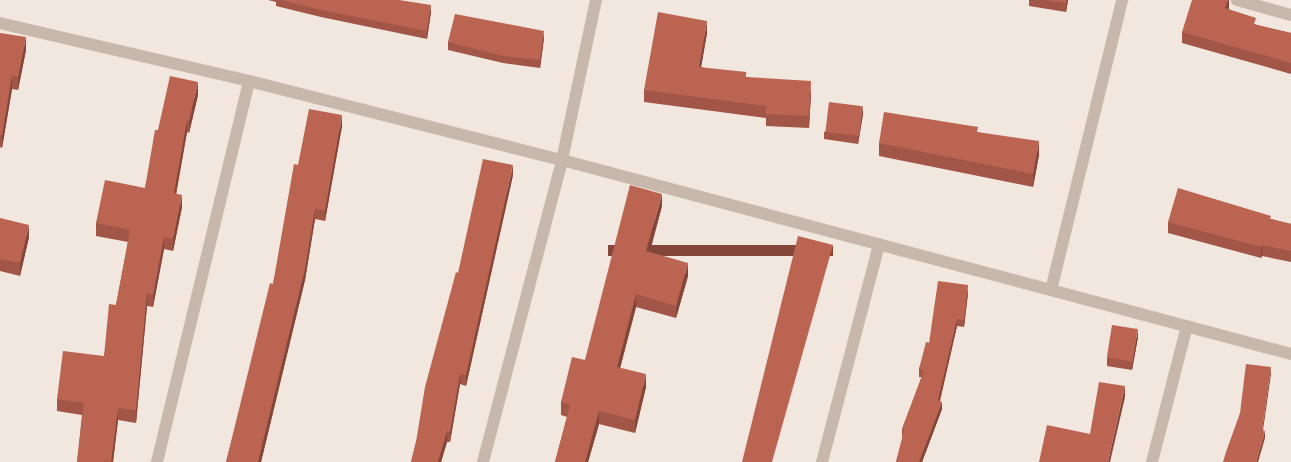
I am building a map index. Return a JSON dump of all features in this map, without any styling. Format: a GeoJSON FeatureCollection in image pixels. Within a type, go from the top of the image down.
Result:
{"type":"FeatureCollection","features":[{"type":"Feature","properties":{"kind":"street"},"geometry":{"type":"LineString","coordinates":[[483,462],[562,160],[596,0]]}},
{"type":"Feature","properties":{"kind":"street"},"geometry":{"type":"LineString","coordinates":[[1051,290],[1122,0]]}},
{"type":"Feature","properties":{"kind":"street"},"geometry":{"type":"LineString","coordinates":[[1237,0],[1291,15]]}},
{"type":"Feature","properties":{"kind":"street"},"geometry":{"type":"LineString","coordinates":[[0,23],[249,81],[562,160],[1291,354]]}},
{"type":"Feature","properties":{"kind":"street"},"geometry":{"type":"LineString","coordinates":[[156,462],[249,81]]}},
{"type":"Feature","properties":{"kind":"street"},"geometry":{"type":"LineString","coordinates":[[822,462],[879,244]]}},
{"type":"Feature","properties":{"kind":"street"},"geometry":{"type":"LineString","coordinates":[[1152,462],[1187,326]]}},
{"type":"Feature","properties":{"kind":"building"},"geometry":{"type":"Polygon","coordinates":[[[281,0],[399,0],[431,5],[427,31],[281,0]]]}},
{"type":"Feature","properties":{"kind":"building"},"geometry":{"type":"Polygon","coordinates":[[[1045,0],[1067,0],[1066,3],[1045,0]]]}},
{"type":"Feature","properties":{"kind":"building"},"geometry":{"type":"Polygon","coordinates":[[[1192,0],[1228,0],[1225,8],[1256,18],[1254,24],[1291,33],[1291,63],[1182,32],[1192,0]]]}},
{"type":"Feature","properties":{"kind":"building"},"geometry":{"type":"Polygon","coordinates":[[[658,12],[707,21],[699,67],[746,72],[746,77],[811,81],[809,116],[766,114],[766,106],[644,90],[658,12]]]}},
{"type":"Feature","properties":{"kind":"building"},"geometry":{"type":"Polygon","coordinates":[[[455,14],[544,31],[540,60],[503,56],[448,42],[455,14]]]}},
{"type":"Feature","properties":{"kind":"building"},"geometry":{"type":"Polygon","coordinates":[[[0,33],[26,37],[18,77],[12,76],[2,135],[0,135],[0,33]]]}},
{"type":"Feature","properties":{"kind":"building"},"geometry":{"type":"Polygon","coordinates":[[[170,76],[198,82],[189,121],[187,120],[174,193],[182,195],[173,239],[164,237],[153,295],[147,293],[136,410],[118,408],[111,462],[77,462],[84,403],[57,399],[63,351],[104,356],[109,304],[116,305],[130,230],[96,223],[105,180],[145,188],[155,130],[158,130],[170,76]]]}},
{"type":"Feature","properties":{"kind":"building"},"geometry":{"type":"Polygon","coordinates":[[[829,102],[863,106],[859,136],[825,132],[829,102]]]}},
{"type":"Feature","properties":{"kind":"building"},"geometry":{"type":"Polygon","coordinates":[[[309,109],[342,115],[325,210],[315,209],[305,269],[258,462],[226,462],[270,283],[273,284],[294,164],[298,165],[309,109]]]}},
{"type":"Feature","properties":{"kind":"building"},"geometry":{"type":"Polygon","coordinates":[[[884,112],[978,127],[977,132],[1039,141],[1033,174],[879,143],[884,112]]]}},
{"type":"Feature","properties":{"kind":"building"},"geometry":{"type":"Polygon","coordinates":[[[483,159],[513,165],[466,375],[460,374],[450,432],[447,431],[438,462],[411,462],[425,387],[456,272],[458,273],[483,159]]]}},
{"type":"Feature","properties":{"kind":"building"},"geometry":{"type":"Polygon","coordinates":[[[630,185],[662,194],[646,251],[688,263],[676,306],[636,294],[617,367],[646,374],[635,420],[599,411],[585,462],[555,462],[570,405],[561,402],[572,357],[585,360],[630,185]]]}},
{"type":"Feature","properties":{"kind":"building"},"geometry":{"type":"Polygon","coordinates":[[[1178,188],[1271,216],[1270,219],[1291,224],[1291,251],[1262,245],[1261,247],[1168,222],[1178,188]]]}},
{"type":"Feature","properties":{"kind":"building"},"geometry":{"type":"Polygon","coordinates":[[[0,218],[29,225],[20,263],[0,259],[0,218]]]}},
{"type":"Feature","properties":{"kind":"building"},"geometry":{"type":"Polygon","coordinates":[[[798,236],[833,245],[772,462],[742,462],[798,236]]]}},
{"type":"Feature","properties":{"kind":"building"},"geometry":{"type":"Polygon","coordinates":[[[938,281],[968,285],[964,320],[957,319],[938,400],[942,402],[919,462],[896,462],[904,430],[902,429],[924,370],[919,369],[926,342],[929,343],[938,281]]]}},
{"type":"Feature","properties":{"kind":"building"},"geometry":{"type":"Polygon","coordinates":[[[1112,325],[1138,329],[1133,362],[1107,358],[1112,325]]]}},
{"type":"Feature","properties":{"kind":"building"},"geometry":{"type":"Polygon","coordinates":[[[1246,364],[1271,367],[1262,430],[1265,431],[1256,462],[1223,462],[1240,413],[1246,364]]]}},
{"type":"Feature","properties":{"kind":"building"},"geometry":{"type":"Polygon","coordinates":[[[1099,382],[1125,386],[1108,462],[1039,462],[1047,425],[1090,434],[1099,382]]]}}]}
